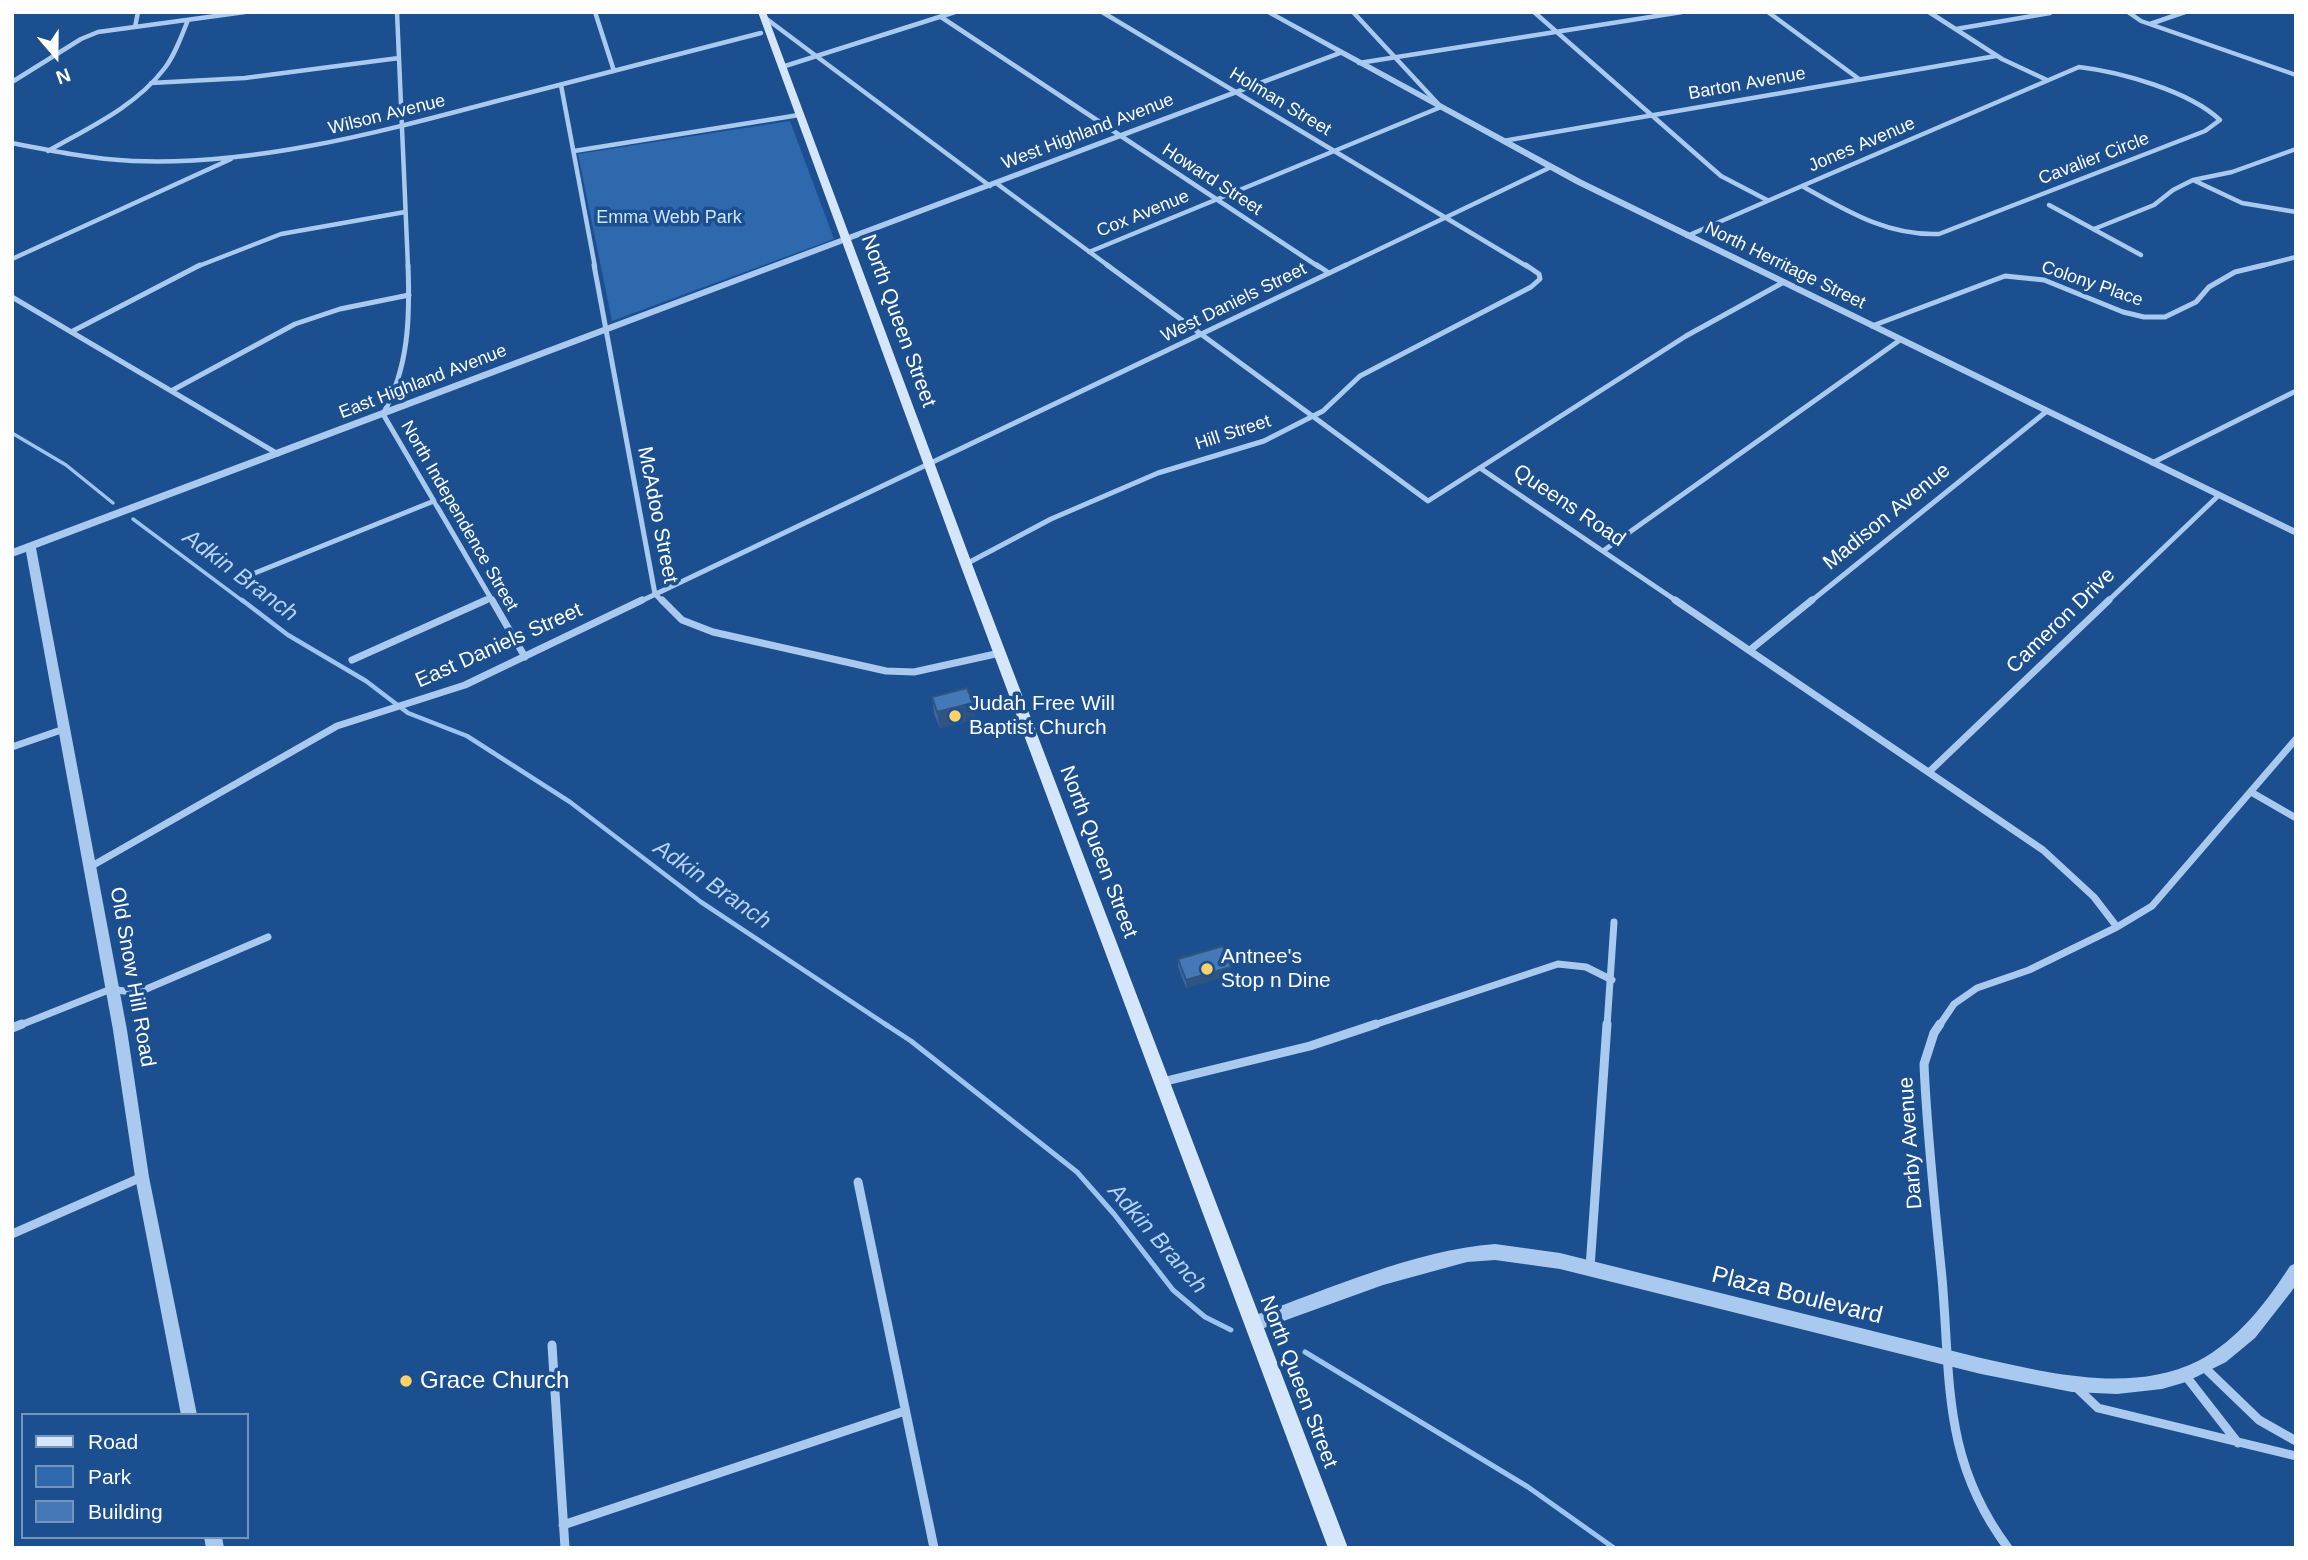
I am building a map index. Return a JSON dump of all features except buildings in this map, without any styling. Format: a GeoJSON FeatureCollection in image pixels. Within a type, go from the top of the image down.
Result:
{"type":"FeatureCollection","features":[{"type":"Feature","properties":{"kind":"main road","name":"North Queen Street"},"geometry":{"type":"LineString","coordinates":[[763,14],[966,564],[1338,1548]]}},
{"type":"Feature","properties":{"kind":"street"},"geometry":{"type":"LineString","coordinates":[[135,27],[138,12]]}},
{"type":"Feature","properties":{"kind":"street"},"geometry":{"type":"LineString","coordinates":[[12,82],[87,36],[245,12]]}},
{"type":"Feature","properties":{"kind":"street","name":"North Independence Street"},"geometry":{"type":"LineString","coordinates":[[397,12],[409,295],[405,354],[399,380],[383,414],[525,657]]}},
{"type":"Feature","properties":{"kind":"street"},"geometry":{"type":"LineString","coordinates":[[595,12],[614,71]]}},
{"type":"Feature","properties":{"kind":"street"},"geometry":{"type":"LineString","coordinates":[[782,67],[955,12]]}},
{"type":"Feature","properties":{"kind":"street","name":"Holman Street"},"geometry":{"type":"LineString","coordinates":[[1102,12],[1444,217]]}},
{"type":"Feature","properties":{"kind":"street","name":"North Herritage Street"},"geometry":{"type":"LineString","coordinates":[[1267,12],[1551,167],[1687,236],[2296,533]]}},
{"type":"Feature","properties":{"kind":"street"},"geometry":{"type":"LineString","coordinates":[[1353,12],[1441,107]]}},
{"type":"Feature","properties":{"kind":"street"},"geometry":{"type":"LineString","coordinates":[[1534,12],[1721,176],[1767,200]]}},
{"type":"Feature","properties":{"kind":"street"},"geometry":{"type":"LineString","coordinates":[[1359,63],[1682,12]]}},
{"type":"Feature","properties":{"kind":"street"},"geometry":{"type":"LineString","coordinates":[[1768,12],[1859,79]]}},
{"type":"Feature","properties":{"kind":"street"},"geometry":{"type":"LineString","coordinates":[[1929,12],[1996,56],[2048,80]]}},
{"type":"Feature","properties":{"kind":"street"},"geometry":{"type":"LineString","coordinates":[[2129,12],[2150,24],[2296,75]]}},
{"type":"Feature","properties":{"kind":"street"},"geometry":{"type":"LineString","coordinates":[[2150,24],[2185,12]]}},
{"type":"Feature","properties":{"kind":"street"},"geometry":{"type":"LineString","coordinates":[[1955,29],[2050,13]]}},
{"type":"Feature","properties":{"kind":"street","name":"Queens Road"},"geometry":{"type":"LineString","coordinates":[[763,14],[817,57],[1089,252],[1428,501],[1480,468],[2043,850],[2085,888],[2117,927]]}},
{"type":"Feature","properties":{"kind":"street","name":"Howard Street"},"geometry":{"type":"LineString","coordinates":[[941,17],[1329,273]]}},
{"type":"Feature","properties":{"kind":"street"},"geometry":{"type":"LineString","coordinates":[[48,151],[105,117],[151,83],[178,47],[188,20]]}},
{"type":"Feature","properties":{"kind":"street","name":"Wilson Avenue"},"geometry":{"type":"LineString","coordinates":[[12,143],[48,151],[156,160],[234,158],[317,146],[402,127],[761,33]]}},
{"type":"Feature","properties":{"kind":"street","name":"West Highland Avenue"},"geometry":{"type":"LineString","coordinates":[[846,241],[1342,53]]}},
{"type":"Feature","properties":{"kind":"street","name":"Barton Avenue"},"geometry":{"type":"LineString","coordinates":[[1503,141],[1996,56]]}},
{"type":"Feature","properties":{"kind":"street"},"geometry":{"type":"LineString","coordinates":[[151,83],[244,78],[399,58]]}},
{"type":"Feature","properties":{"kind":"street","name":"Cavalier Circle"},"geometry":{"type":"LineString","coordinates":[[1802,186],[1882,228],[1907,234],[1939,234],[2205,131],[2220,120],[2203,105],[2098,68],[2079,67],[2048,80]]}},
{"type":"Feature","properties":{"kind":"street","name":"Jones Avenue"},"geometry":{"type":"LineString","coordinates":[[1687,236],[2048,80]]}},
{"type":"Feature","properties":{"kind":"street","name":"McAdoo Street"},"geometry":{"type":"LineString","coordinates":[[561,85],[655,594],[682,620],[713,632],[886,671],[914,672],[1000,653]]}},
{"type":"Feature","properties":{"kind":"street","name":"Cox Avenue"},"geometry":{"type":"LineString","coordinates":[[1089,252],[1441,107]]}},
{"type":"Feature","properties":{"kind":"street"},"geometry":{"type":"LineString","coordinates":[[574,152],[799,115]]}},
{"type":"Feature","properties":{"kind":"street"},"geometry":{"type":"LineString","coordinates":[[2094,229],[2154,205],[2193,180],[2232,172],[2296,149]]}},
{"type":"Feature","properties":{"kind":"street"},"geometry":{"type":"LineString","coordinates":[[12,259],[234,158]]}},
{"type":"Feature","properties":{"kind":"street","name":"West Daniels Street"},"geometry":{"type":"LineString","coordinates":[[929,464],[1551,167]]}},
{"type":"Feature","properties":{"kind":"street"},"geometry":{"type":"LineString","coordinates":[[2193,180],[2217,194],[2276,211],[2296,212]]}},
{"type":"Feature","properties":{"kind":"street"},"geometry":{"type":"LineString","coordinates":[[2049,205],[2141,255]]}},
{"type":"Feature","properties":{"kind":"street"},"geometry":{"type":"LineString","coordinates":[[71,332],[219,256],[253,243],[294,230],[405,212]]}},
{"type":"Feature","properties":{"kind":"street","name":"Hill Street"},"geometry":{"type":"LineString","coordinates":[[966,564],[1051,519],[1157,472],[1265,441],[1323,411],[1360,376],[1531,287],[1540,279],[1535,270],[1444,217]]}},
{"type":"Feature","properties":{"kind":"street","name":"East Highland Avenue"},"geometry":{"type":"LineString","coordinates":[[12,553],[846,241]]}},
{"type":"Feature","properties":{"kind":"street","name":"Colony Place"},"geometry":{"type":"LineString","coordinates":[[1872,326],[2005,276],[2044,280],[2123,312],[2144,317],[2165,317],[2196,302],[2209,287],[2235,272],[2296,257]]}},
{"type":"Feature","properties":{"kind":"street"},"geometry":{"type":"LineString","coordinates":[[1480,468],[1686,336],[1784,282]]}},
{"type":"Feature","properties":{"kind":"street"},"geometry":{"type":"LineString","coordinates":[[171,391],[295,324],[340,309],[409,295]]}},
{"type":"Feature","properties":{"kind":"street"},"geometry":{"type":"LineString","coordinates":[[12,297],[278,454]]}},
{"type":"Feature","properties":{"kind":"street"},"geometry":{"type":"LineString","coordinates":[[1603,551],[1900,340]]}},
{"type":"Feature","properties":{"kind":"street"},"geometry":{"type":"LineString","coordinates":[[2152,463],[2296,391]]}},
{"type":"Feature","properties":{"kind":"street","name":"Madison Avenue"},"geometry":{"type":"LineString","coordinates":[[1750,650],[2047,411]]}},
{"type":"Feature","properties":{"kind":"street","name":"East Daniels Street"},"geometry":{"type":"LineString","coordinates":[[89,867],[337,726],[465,685],[929,464]]}},
{"type":"Feature","properties":{"kind":"street","name":"Cameron Drive"},"geometry":{"type":"LineString","coordinates":[[1928,772],[2218,496]]}},
{"type":"Feature","properties":{"kind":"street"},"geometry":{"type":"LineString","coordinates":[[250,575],[433,501]]}},
{"type":"Feature","properties":{"kind":"street","name":"Old Snow Hill Road"},"geometry":{"type":"LineString","coordinates":[[30,546],[120,1030],[142,1177],[189,1413]]}},
{"type":"Feature","properties":{"kind":"street"},"geometry":{"type":"LineString","coordinates":[[352,660],[491,598]]}},
{"type":"Feature","properties":{"kind":"street"},"geometry":{"type":"LineString","coordinates":[[12,747],[64,729]]}},
{"type":"Feature","properties":{"kind":"street","name":"Darby Avenue"},"geometry":{"type":"LineString","coordinates":[[2008,1548],[1985,1517],[1965,1474],[1953,1418],[1925,1086],[1924,1064],[1934,1033],[1954,1004],[1977,988],[2029,970],[2117,927],[2152,906],[2296,739]]}},
{"type":"Feature","properties":{"kind":"street"},"geometry":{"type":"LineString","coordinates":[[2250,792],[2296,818]]}},
{"type":"Feature","properties":{"kind":"street"},"geometry":{"type":"LineString","coordinates":[[1590,1269],[1614,922]]}},
{"type":"Feature","properties":{"kind":"street"},"geometry":{"type":"LineString","coordinates":[[12,1028],[111,989],[137,993],[268,937]]}},
{"type":"Feature","properties":{"kind":"street"},"geometry":{"type":"LineString","coordinates":[[1162,1082],[1310,1046],[1558,964],[1581,964],[1599,970],[1612,981]]}},
{"type":"Feature","properties":{"kind":"street"},"geometry":{"type":"LineString","coordinates":[[12,1234],[142,1177]]}},
{"type":"Feature","properties":{"kind":"street"},"geometry":{"type":"LineString","coordinates":[[859,1182],[934,1548]]}},
{"type":"Feature","properties":{"kind":"street","name":"Plaza Boulevard"},"geometry":{"type":"LineString","coordinates":[[1253,1324],[1383,1277],[1467,1254],[1494,1252],[1590,1269],[1948,1360],[2076,1386],[2136,1387],[2204,1367],[2238,1342],[2266,1315],[2296,1271]]}},
{"type":"Feature","properties":{"kind":"street"},"geometry":{"type":"LineString","coordinates":[[552,1345],[565,1548]]}},
{"type":"Feature","properties":{"kind":"street"},"geometry":{"type":"LineString","coordinates":[[2204,1367],[2259,1420],[2296,1441]]}},
{"type":"Feature","properties":{"kind":"street"},"geometry":{"type":"LineString","coordinates":[[2185,1374],[2238,1443]]}},
{"type":"Feature","properties":{"kind":"street"},"geometry":{"type":"LineString","coordinates":[[2076,1386],[2098,1408],[2296,1456]]}},
{"type":"Feature","properties":{"kind":"street"},"geometry":{"type":"LineString","coordinates":[[563,1525],[905,1411]]}},
{"type":"Feature","properties":{"kind":"green space","name":"Emma Webb Park"},"geometry":{"type":"Polygon","coordinates":[[[790,121],[834,239],[612,321],[578,154],[790,121]]]}},
{"type":"Feature","properties":{"kind":"waterway","name":"Adkin Branch"},"geometry":{"type":"LineString","coordinates":[[12,433],[66,465],[113,503]]}},
{"type":"Feature","properties":{"kind":"waterway","name":"Adkin Branch"},"geometry":{"type":"LineString","coordinates":[[133,519],[244,602]]}},
{"type":"Feature","properties":{"kind":"waterway","name":"Adkin Branch"},"geometry":{"type":"LineString","coordinates":[[242,600],[288,635],[366,681],[408,713],[467,736],[570,802],[701,902],[888,1026]]}},
{"type":"Feature","properties":{"kind":"waterway","name":"Adkin Branch"},"geometry":{"type":"LineString","coordinates":[[885,1024],[911,1041],[1077,1172],[1114,1214],[1173,1290],[1205,1317],[1231,1330]]}},
{"type":"Feature","properties":{"kind":"waterway","name":"Adkin Branch"},"geometry":{"type":"LineString","coordinates":[[1305,1352],[1528,1487],[1614,1548]]}},
{"type":"Feature","properties":{"kind":"place","name":"Judah Free Will Baptist Church"},"geometry":{"type":"Point","coordinates":[955,716]}},
{"type":"Feature","properties":{"kind":"place","name":"Antnee's Stop n Dine"},"geometry":{"type":"Point","coordinates":[1207,969]}},
{"type":"Feature","properties":{"kind":"place","name":"Grace Church"},"geometry":{"type":"Point","coordinates":[406,1381]}}]}
